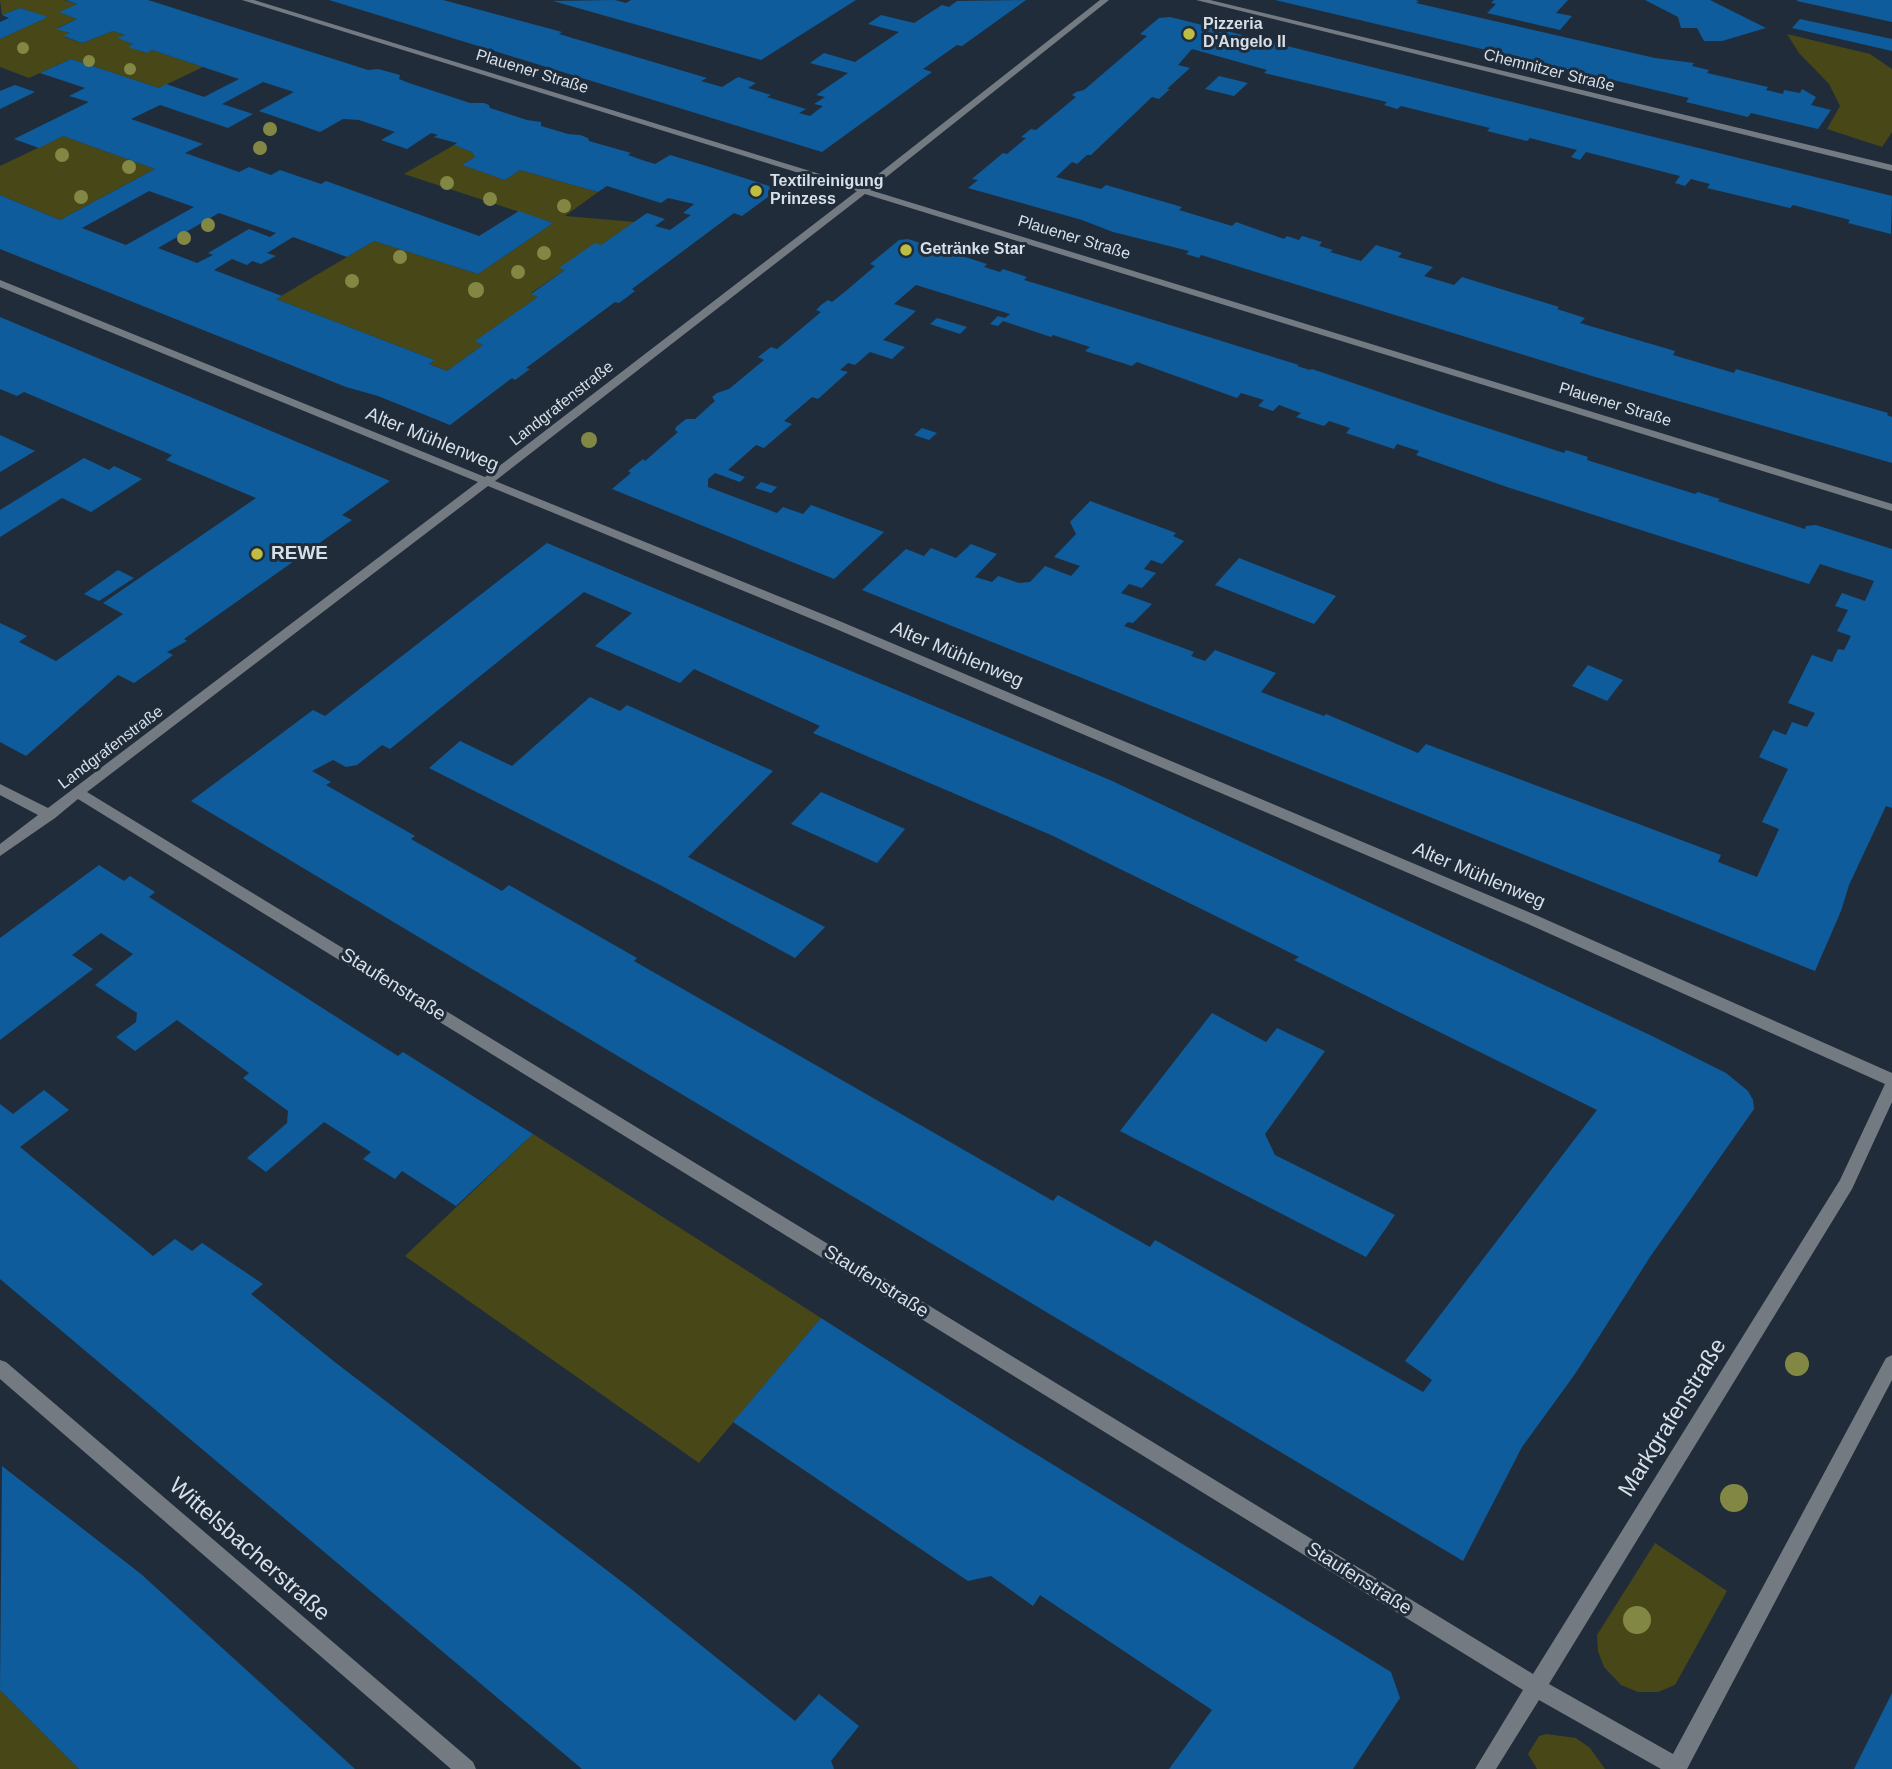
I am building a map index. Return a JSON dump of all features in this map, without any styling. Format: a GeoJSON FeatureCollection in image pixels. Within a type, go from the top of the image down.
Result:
{"type":"FeatureCollection","features":[{"type":"Feature","properties":{"kind":"street","name":"Plauener Straße"},"geometry":{"type":"LineString","coordinates":[[246,0],[1892,508]]}},
{"type":"Feature","properties":{"kind":"street","name":"Landgrafenstraße"},"geometry":{"type":"LineString","coordinates":[[0,851],[486,482],[1105,0]]}},
{"type":"Feature","properties":{"kind":"street","name":"Chemnitzer Straße"},"geometry":{"type":"LineString","coordinates":[[1200,0],[1892,168]]}},
{"type":"Feature","properties":{"kind":"street","name":"Alter Mühlenweg"},"geometry":{"type":"LineString","coordinates":[[0,283],[833,623],[1372,851],[1809,1041],[1892,1080]]}},
{"type":"Feature","properties":{"kind":"street"},"geometry":{"type":"LineString","coordinates":[[0,789],[50,815]]}},
{"type":"Feature","properties":{"kind":"street","name":"Staufenstraße"},"geometry":{"type":"LineString","coordinates":[[78,793],[1537,1688],[1676,1768]]}},
{"type":"Feature","properties":{"kind":"street","name":"Markgrafenstraße"},"geometry":{"type":"LineString","coordinates":[[1485,1769],[1846,1184],[1892,1086]]}},
{"type":"Feature","properties":{"kind":"street"},"geometry":{"type":"LineString","coordinates":[[1676,1768],[1892,1363]]}},
{"type":"Feature","properties":{"kind":"street","name":"Wittelsbacherstraße"},"geometry":{"type":"LineString","coordinates":[[0,1368],[466,1769]]}},
{"type":"Feature","properties":{"kind":"shaded area"},"geometry":{"type":"Polygon","coordinates":[[[0,0],[64,0],[77,4],[60,12],[77,19],[57,28],[70,33],[64,37],[82,43],[113,31],[125,35],[118,38],[133,44],[129,47],[147,53],[152,50],[203,67],[159,88],[71,59],[29,78],[0,67],[0,39],[47,17],[20,8],[2,15],[0,0]]]}},
{"type":"Feature","properties":{"kind":"shaded area"},"geometry":{"type":"Polygon","coordinates":[[[1787,34],[1870,54],[1892,69],[1892,132],[1882,147],[1827,129],[1840,106],[1829,84],[1799,53],[1787,34]]]}},
{"type":"Feature","properties":{"kind":"shaded area"},"geometry":{"type":"Polygon","coordinates":[[[63,136],[155,169],[60,220],[0,195],[0,166],[63,136]]]}},
{"type":"Feature","properties":{"kind":"shaded area"},"geometry":{"type":"Polygon","coordinates":[[[454,145],[472,152],[475,157],[463,165],[505,180],[520,170],[598,192],[565,216],[635,222],[560,268],[565,270],[531,293],[538,297],[476,341],[483,345],[447,371],[429,364],[434,361],[432,359],[276,299],[374,241],[478,274],[553,223],[404,174],[454,145]]]}},
{"type":"Feature","properties":{"kind":"shaded area"},"geometry":{"type":"Polygon","coordinates":[[[533,1134],[821,1318],[699,1463],[405,1256],[533,1134]]]}},
{"type":"Feature","properties":{"kind":"shaded area"},"geometry":{"type":"Polygon","coordinates":[[[1655,1543],[1727,1591],[1675,1685],[1658,1692],[1638,1692],[1621,1685],[1604,1667],[1598,1651],[1597,1635],[1655,1543]]]}},
{"type":"Feature","properties":{"kind":"shaded area"},"geometry":{"type":"Polygon","coordinates":[[[0,1690],[79,1769],[0,1769],[0,1690]]]}},
{"type":"Feature","properties":{"kind":"shaded area"},"geometry":{"type":"Polygon","coordinates":[[[1546,1734],[1576,1738],[1590,1748],[1605,1769],[1537,1769],[1528,1754],[1539,1736],[1546,1734]]]}},
{"type":"Feature","properties":{"kind":"building"},"geometry":{"type":"Polygon","coordinates":[[[66,0],[148,0],[368,70],[378,69],[400,75],[399,79],[409,83],[470,103],[484,103],[490,108],[541,122],[541,126],[580,135],[589,141],[631,153],[628,155],[655,164],[670,155],[710,167],[769,186],[772,194],[742,216],[734,213],[632,289],[635,291],[619,303],[615,302],[526,368],[530,369],[515,380],[512,378],[450,425],[378,396],[346,387],[0,249],[0,195],[60,220],[155,169],[63,136],[39,148],[14,139],[89,102],[69,96],[85,88],[40,73],[71,59],[159,88],[166,84],[204,97],[239,79],[152,50],[147,53],[128,47],[133,44],[117,38],[125,35],[113,31],[82,43],[63,36],[70,33],[56,29],[77,19],[59,12],[77,4],[66,0]],[[263,82],[222,104],[253,114],[228,128],[160,105],[131,119],[203,144],[185,153],[239,172],[249,167],[271,175],[280,170],[321,184],[326,181],[479,236],[519,211],[553,223],[478,274],[374,241],[347,257],[293,237],[267,253],[276,256],[261,264],[252,261],[247,265],[232,259],[214,270],[282,296],[276,299],[435,360],[429,364],[447,371],[483,345],[475,341],[538,297],[531,294],[565,270],[559,268],[595,243],[601,245],[647,213],[665,219],[655,226],[670,230],[691,215],[683,213],[694,204],[668,198],[661,203],[607,186],[598,192],[520,170],[505,180],[462,165],[475,157],[472,152],[454,145],[457,143],[434,137],[438,135],[431,133],[407,149],[381,140],[395,132],[359,120],[343,119],[320,132],[259,111],[294,92],[263,82]],[[149,191],[82,228],[126,245],[194,207],[149,191]],[[219,213],[158,248],[197,263],[213,255],[208,253],[249,229],[270,237],[276,233],[219,213]]]}},
{"type":"Feature","properties":{"kind":"building"},"geometry":{"type":"Polygon","coordinates":[[[329,0],[443,0],[562,32],[559,34],[707,78],[701,81],[722,87],[738,77],[756,83],[748,88],[806,109],[799,113],[810,116],[823,106],[814,104],[825,97],[816,95],[848,73],[810,63],[824,53],[855,62],[899,32],[868,24],[881,15],[914,23],[942,5],[949,7],[957,1],[1026,0],[962,46],[957,45],[923,69],[932,72],[822,152],[329,0]]]}},
{"type":"Feature","properties":{"kind":"building"},"geometry":{"type":"Polygon","coordinates":[[[615,0],[626,3],[631,0],[856,0],[761,60],[553,1],[615,0]]]}},
{"type":"Feature","properties":{"kind":"building"},"geometry":{"type":"Polygon","coordinates":[[[1275,0],[1415,0],[1419,1],[1416,3],[1655,58],[1694,63],[1692,66],[1709,70],[1707,73],[1768,87],[1766,90],[1783,94],[1784,90],[1800,93],[1802,89],[1816,97],[1811,105],[1831,110],[1818,129],[1751,113],[1748,117],[1686,102],[1689,98],[1275,0]]]}},
{"type":"Feature","properties":{"kind":"building"},"geometry":{"type":"Polygon","coordinates":[[[1494,0],[1568,0],[1556,13],[1572,16],[1560,30],[1487,13],[1496,4],[1491,3],[1494,0]]]}},
{"type":"Feature","properties":{"kind":"building"},"geometry":{"type":"Polygon","coordinates":[[[1645,0],[1710,0],[1766,28],[1722,41],[1704,41],[1697,28],[1681,28],[1678,17],[1645,0]]]}},
{"type":"Feature","properties":{"kind":"building"},"geometry":{"type":"Polygon","coordinates":[[[1892,0],[1892,22],[1797,1],[1892,0]]]}},
{"type":"Feature","properties":{"kind":"building"},"geometry":{"type":"Polygon","coordinates":[[[20,8],[48,17],[0,39],[0,22],[9,18],[2,15],[20,8]]]}},
{"type":"Feature","properties":{"kind":"building"},"geometry":{"type":"Polygon","coordinates":[[[1170,17],[1892,196],[1891,234],[1793,205],[1790,208],[1707,188],[1710,184],[1691,179],[1685,186],[1675,183],[1680,176],[1586,152],[1580,160],[1571,157],[1577,150],[1487,131],[1490,128],[1401,106],[1397,109],[1384,105],[1387,102],[1264,73],[1267,70],[1192,49],[1178,65],[1190,68],[1167,89],[1170,89],[1159,99],[1152,97],[1091,155],[1087,155],[1077,164],[1072,162],[1056,177],[1101,189],[1106,185],[1182,207],[1179,210],[1232,226],[1236,222],[1284,239],[1287,236],[1299,240],[1302,236],[1322,242],[1319,246],[1333,250],[1330,252],[1361,261],[1376,245],[1402,253],[1398,257],[1433,267],[1424,276],[1454,285],[1462,277],[1559,307],[1557,309],[1585,318],[1580,323],[1675,351],[1673,355],[1734,373],[1736,369],[1888,413],[1887,415],[1892,417],[1892,463],[1592,376],[1201,255],[1199,258],[1186,254],[1189,251],[1113,232],[1082,220],[968,188],[978,180],[972,179],[1026,138],[1021,137],[1031,129],[1036,130],[1076,97],[1072,95],[1084,90],[1147,36],[1140,34],[1159,18],[1170,17]]]}},
{"type":"Feature","properties":{"kind":"building"},"geometry":{"type":"Polygon","coordinates":[[[1800,19],[1892,39],[1892,51],[1792,28],[1800,19]]]}},
{"type":"Feature","properties":{"kind":"building"},"geometry":{"type":"Polygon","coordinates":[[[1219,76],[1248,83],[1234,96],[1205,89],[1219,76]]]}},
{"type":"Feature","properties":{"kind":"building"},"geometry":{"type":"Polygon","coordinates":[[[15,85],[35,92],[0,109],[0,91],[15,85]]]}},
{"type":"Feature","properties":{"kind":"building"},"geometry":{"type":"Polygon","coordinates":[[[908,239],[987,264],[984,267],[1000,272],[1003,269],[1027,277],[1024,280],[1312,369],[1564,453],[1566,450],[1588,457],[1587,460],[1695,494],[1698,492],[1720,499],[1718,501],[1805,529],[1806,526],[1816,525],[1892,549],[1892,808],[1886,806],[1849,885],[1841,911],[1815,971],[862,590],[906,549],[924,556],[931,548],[956,558],[971,544],[997,554],[975,577],[992,582],[998,576],[1019,583],[1030,582],[1045,566],[1071,576],[1080,566],[1054,557],[1076,534],[1070,522],[1090,501],[1176,533],[1173,536],[1184,541],[1162,564],[1151,560],[1144,569],[1156,573],[1142,588],[1129,584],[1121,593],[1152,604],[1133,623],[1128,622],[1124,626],[1194,652],[1191,656],[1205,661],[1215,650],[1276,673],[1261,692],[1324,716],[1326,714],[1418,753],[1426,744],[1721,855],[1718,862],[1757,877],[1779,829],[1762,822],[1788,769],[1759,757],[1773,730],[1786,735],[1792,722],[1807,727],[1815,713],[1788,703],[1812,655],[1832,662],[1838,649],[1844,650],[1851,636],[1837,631],[1848,610],[1835,606],[1842,593],[1865,601],[1874,581],[1820,564],[1809,584],[1507,487],[1416,455],[1419,451],[1397,444],[1394,449],[1346,433],[1350,428],[1329,421],[1324,426],[1296,417],[1301,413],[1279,405],[1273,411],[1258,406],[1264,400],[1241,393],[1237,398],[1137,362],[1132,366],[1085,351],[1090,347],[1003,321],[998,326],[990,324],[998,316],[1005,318],[1010,314],[916,285],[894,304],[916,311],[883,340],[905,347],[892,359],[870,352],[855,365],[848,363],[840,370],[848,372],[818,399],[812,397],[784,421],[792,424],[764,448],[756,445],[728,470],[745,477],[740,482],[715,473],[708,479],[708,487],[777,513],[783,507],[803,514],[811,505],[884,532],[834,579],[612,489],[631,473],[628,471],[643,459],[645,461],[678,432],[676,427],[686,419],[695,419],[715,401],[712,397],[729,389],[764,360],[758,357],[771,347],[777,349],[821,312],[816,310],[821,305],[828,300],[832,302],[847,290],[875,266],[870,264],[899,240],[908,239]]]}},
{"type":"Feature","properties":{"kind":"building"},"geometry":{"type":"Polygon","coordinates":[[[0,317],[390,481],[342,515],[352,520],[184,639],[187,641],[167,652],[173,655],[154,669],[134,683],[118,675],[26,756],[0,742],[0,623],[27,636],[19,642],[56,661],[123,614],[103,603],[256,498],[166,460],[172,455],[97,423],[24,392],[17,396],[0,389],[0,317]]]}},
{"type":"Feature","properties":{"kind":"building"},"geometry":{"type":"Polygon","coordinates":[[[937,318],[967,327],[960,334],[930,324],[937,318]]]}},
{"type":"Feature","properties":{"kind":"building"},"geometry":{"type":"Polygon","coordinates":[[[922,428],[937,433],[929,440],[914,435],[922,428]]]}},
{"type":"Feature","properties":{"kind":"building"},"geometry":{"type":"Polygon","coordinates":[[[0,435],[35,451],[0,472],[0,435]]]}},
{"type":"Feature","properties":{"kind":"building"},"geometry":{"type":"Polygon","coordinates":[[[84,458],[109,470],[114,466],[142,479],[91,512],[62,498],[0,537],[0,510],[84,458]]]}},
{"type":"Feature","properties":{"kind":"building"},"geometry":{"type":"Polygon","coordinates":[[[761,482],[777,487],[771,493],[755,488],[761,482]]]}},
{"type":"Feature","properties":{"kind":"building"},"geometry":{"type":"Polygon","coordinates":[[[547,543],[1110,780],[1726,1073],[1748,1091],[1754,1109],[1650,1257],[1575,1374],[1522,1447],[1463,1561],[191,801],[313,710],[325,716],[547,543]],[[584,592],[390,749],[382,745],[357,765],[346,767],[333,760],[312,771],[331,782],[326,785],[415,836],[411,839],[502,891],[509,885],[637,958],[634,961],[1053,1201],[1058,1195],[1150,1247],[1155,1240],[1423,1392],[1432,1380],[1405,1361],[1597,1110],[1294,960],[1299,957],[1051,835],[813,733],[820,726],[694,669],[680,683],[595,646],[632,613],[584,592]]]}},
{"type":"Feature","properties":{"kind":"building"},"geometry":{"type":"Polygon","coordinates":[[[1239,558],[1336,596],[1314,624],[1215,585],[1239,558]]]}},
{"type":"Feature","properties":{"kind":"building"},"geometry":{"type":"Polygon","coordinates":[[[118,570],[134,578],[99,601],[84,594],[118,570]]]}},
{"type":"Feature","properties":{"kind":"building"},"geometry":{"type":"Polygon","coordinates":[[[1588,665],[1623,680],[1607,701],[1572,686],[1588,665]]]}},
{"type":"Feature","properties":{"kind":"building"},"geometry":{"type":"Polygon","coordinates":[[[590,697],[620,711],[627,705],[773,771],[688,857],[825,927],[795,958],[660,885],[429,768],[460,741],[512,766],[590,697]]]}},
{"type":"Feature","properties":{"kind":"building"},"geometry":{"type":"Polygon","coordinates":[[[821,792],[905,829],[877,863],[791,824],[821,792]]]}},
{"type":"Feature","properties":{"kind":"building"},"geometry":{"type":"Polygon","coordinates":[[[99,865],[124,881],[130,876],[155,892],[149,897],[398,1056],[403,1052],[533,1134],[456,1206],[402,1171],[395,1179],[363,1159],[371,1152],[324,1122],[266,1172],[247,1158],[287,1123],[288,1111],[243,1078],[249,1073],[177,1020],[135,1051],[116,1037],[136,1022],[137,1013],[95,985],[133,954],[101,933],[72,955],[93,969],[0,1040],[0,938],[99,865]]]}},
{"type":"Feature","properties":{"kind":"building"},"geometry":{"type":"Polygon","coordinates":[[[1212,1013],[1266,1042],[1277,1028],[1325,1051],[1265,1134],[1275,1155],[1395,1215],[1366,1257],[1120,1131],[1212,1013]]]}},
{"type":"Feature","properties":{"kind":"building"},"geometry":{"type":"Polygon","coordinates":[[[44,1090],[69,1110],[20,1147],[153,1256],[175,1239],[192,1251],[202,1243],[263,1284],[251,1294],[336,1363],[630,1588],[795,1721],[819,1694],[859,1726],[831,1761],[834,1769],[582,1769],[0,1279],[0,1104],[13,1114],[44,1090]]]}},
{"type":"Feature","properties":{"kind":"building"},"geometry":{"type":"Polygon","coordinates":[[[821,1318],[1008,1437],[1391,1672],[1400,1698],[1353,1769],[1169,1769],[1212,1710],[1040,1595],[1033,1606],[991,1576],[968,1581],[733,1422],[821,1318]]]}},
{"type":"Feature","properties":{"kind":"building"},"geometry":{"type":"Polygon","coordinates":[[[2,1466],[141,1574],[355,1769],[79,1769],[0,1690],[2,1466]]]}},
{"type":"Feature","properties":{"kind":"building"},"geometry":{"type":"Polygon","coordinates":[[[1892,1693],[1892,1769],[1854,1769],[1892,1693]]]}},
{"type":"Feature","properties":{"kind":"place","name":"Pizzeria D'Angelo II"},"geometry":{"type":"Point","coordinates":[1189,34]}},
{"type":"Feature","properties":{"kind":"place","name":"Textilreinigung Prinzess"},"geometry":{"type":"Point","coordinates":[756,191]}},
{"type":"Feature","properties":{"kind":"place","name":"Getränke Star"},"geometry":{"type":"Point","coordinates":[906,250]}},
{"type":"Feature","properties":{"kind":"place","name":"REWE"},"geometry":{"type":"Point","coordinates":[257,554]}}]}
